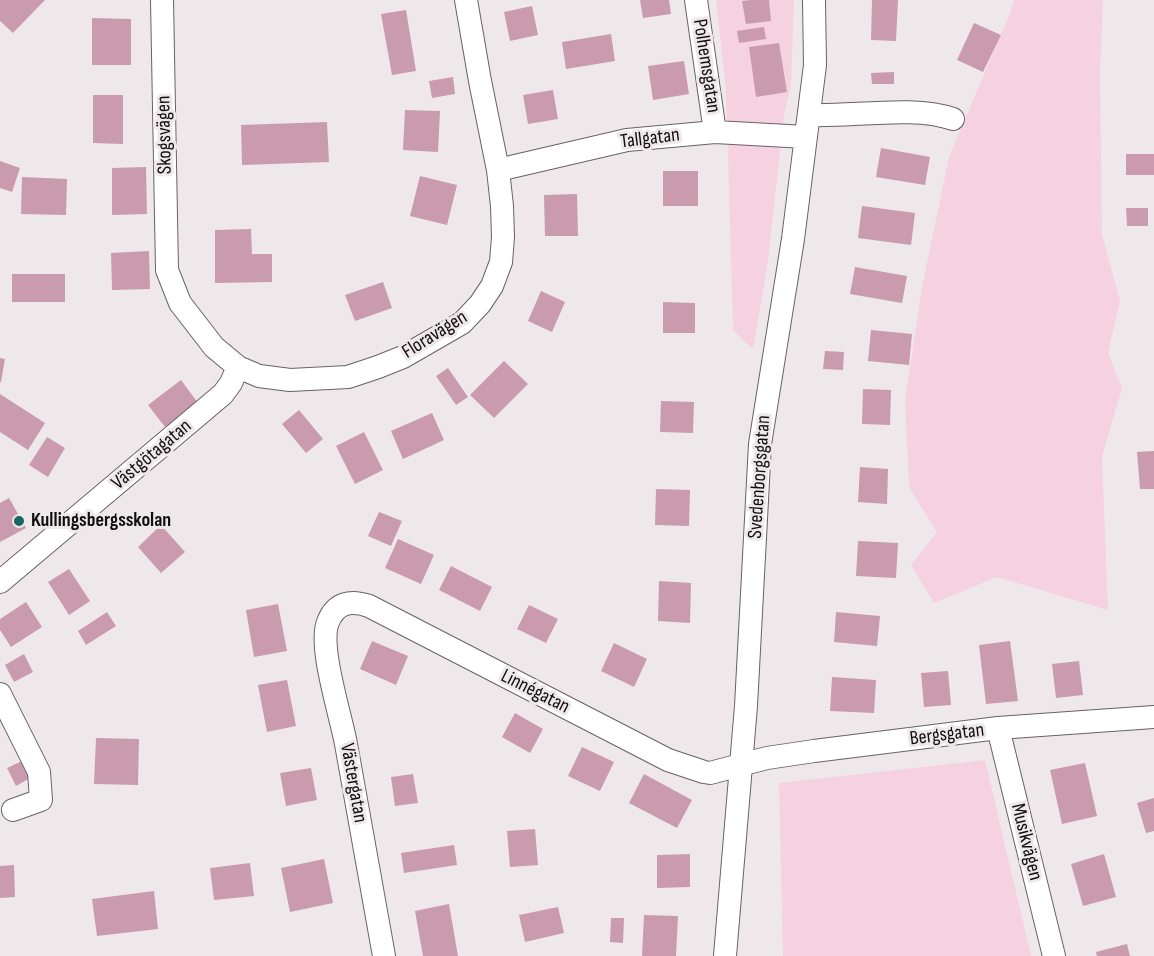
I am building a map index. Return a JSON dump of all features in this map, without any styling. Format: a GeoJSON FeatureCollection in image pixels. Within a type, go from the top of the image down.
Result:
{"type":"FeatureCollection","features":[{"type":"Feature","properties":{"kind":"street","name":"Skogsvägen"},"geometry":{"type":"LineString","coordinates":[[162,0],[167,270]]}},
{"type":"Feature","properties":{"kind":"street","name":"Floravägen"},"geometry":{"type":"LineString","coordinates":[[167,270],[180,303],[214,347],[238,367],[259,376],[290,380],[348,377],[404,357],[462,323],[480,304],[492,286],[501,262],[503,216],[498,170],[466,0]]}},
{"type":"Feature","properties":{"kind":"street","name":"Polhemsgatan"},"geometry":{"type":"LineString","coordinates":[[696,0],[715,132]]}},
{"type":"Feature","properties":{"kind":"street","name":"Svedenborgsgatan"},"geometry":{"type":"LineString","coordinates":[[725,956],[742,764],[760,444],[793,239],[815,64],[814,0]]}},
{"type":"Feature","properties":{"kind":"street"},"geometry":{"type":"LineString","coordinates":[[808,115],[921,113],[940,114],[953,119]]}},
{"type":"Feature","properties":{"kind":"street","name":"Tallgatan"},"geometry":{"type":"LineString","coordinates":[[498,170],[627,140],[715,132],[806,137]]}},
{"type":"Feature","properties":{"kind":"street","name":"Västgötagatan"},"geometry":{"type":"LineString","coordinates":[[0,582],[223,394],[238,367]]}},
{"type":"Feature","properties":{"kind":"street","name":"Linnégatan"},"geometry":{"type":"LineString","coordinates":[[333,612],[355,601],[369,606],[668,760],[710,773],[742,764]]}},
{"type":"Feature","properties":{"kind":"street","name":"Västergatan"},"geometry":{"type":"LineString","coordinates":[[333,612],[325,633],[326,651],[345,741],[384,956]]}},
{"type":"Feature","properties":{"kind":"street"},"geometry":{"type":"LineString","coordinates":[[0,694],[39,772],[41,800],[13,810]]}},
{"type":"Feature","properties":{"kind":"street","name":"Bergsgatan"},"geometry":{"type":"LineString","coordinates":[[742,764],[814,751],[998,728],[1154,717]]}},
{"type":"Feature","properties":{"kind":"street","name":"Musikvägen"},"geometry":{"type":"LineString","coordinates":[[998,728],[1054,956]]}},
{"type":"Feature","properties":{"kind":"shaded area"},"geometry":{"type":"Polygon","coordinates":[[[716,0],[794,0],[791,85],[784,116],[767,269],[753,349],[733,330],[726,90],[716,0]]]}},
{"type":"Feature","properties":{"kind":"shaded area"},"geometry":{"type":"Polygon","coordinates":[[[1014,0],[1103,0],[1100,73],[1102,234],[1120,301],[1108,353],[1122,388],[1102,456],[1108,610],[997,577],[934,603],[911,565],[937,532],[909,487],[905,401],[922,287],[949,157],[1014,0]]]}},
{"type":"Feature","properties":{"kind":"shaded area"},"geometry":{"type":"Polygon","coordinates":[[[985,760],[1031,956],[783,956],[779,783],[985,760]]]}},
{"type":"Feature","properties":{"kind":"building"},"geometry":{"type":"Polygon","coordinates":[[[0,0],[45,0],[13,33],[0,21],[0,0]]]}},
{"type":"Feature","properties":{"kind":"building"},"geometry":{"type":"Polygon","coordinates":[[[640,0],[669,0],[671,14],[643,18],[640,0]]]}},
{"type":"Feature","properties":{"kind":"building"},"geometry":{"type":"Polygon","coordinates":[[[769,0],[771,21],[746,24],[742,1],[769,0]]]}},
{"type":"Feature","properties":{"kind":"building"},"geometry":{"type":"Polygon","coordinates":[[[872,0],[898,0],[896,41],[871,40],[872,0]]]}},
{"type":"Feature","properties":{"kind":"building"},"geometry":{"type":"Polygon","coordinates":[[[532,6],[538,35],[510,41],[504,12],[532,6]]]}},
{"type":"Feature","properties":{"kind":"building"},"geometry":{"type":"Polygon","coordinates":[[[406,10],[416,71],[392,75],[381,14],[406,10]]]}},
{"type":"Feature","properties":{"kind":"building"},"geometry":{"type":"Polygon","coordinates":[[[92,18],[131,19],[131,65],[92,65],[92,18]]]}},
{"type":"Feature","properties":{"kind":"building"},"geometry":{"type":"Polygon","coordinates":[[[974,23],[1001,35],[983,72],[957,60],[974,23]]]}},
{"type":"Feature","properties":{"kind":"building"},"geometry":{"type":"Polygon","coordinates":[[[764,27],[766,39],[739,43],[737,31],[764,27]]]}},
{"type":"Feature","properties":{"kind":"building"},"geometry":{"type":"Polygon","coordinates":[[[611,34],[615,61],[566,69],[562,42],[611,34]]]}},
{"type":"Feature","properties":{"kind":"building"},"geometry":{"type":"Polygon","coordinates":[[[779,43],[787,92],[756,97],[749,47],[779,43]]]}},
{"type":"Feature","properties":{"kind":"building"},"geometry":{"type":"Polygon","coordinates":[[[684,61],[689,94],[653,100],[648,66],[684,61]]]}},
{"type":"Feature","properties":{"kind":"building"},"geometry":{"type":"Polygon","coordinates":[[[894,72],[894,84],[872,84],[871,73],[894,72]]]}},
{"type":"Feature","properties":{"kind":"building"},"geometry":{"type":"Polygon","coordinates":[[[453,77],[455,94],[432,98],[429,81],[453,77]]]}},
{"type":"Feature","properties":{"kind":"building"},"geometry":{"type":"Polygon","coordinates":[[[553,90],[558,119],[528,124],[523,95],[553,90]]]}},
{"type":"Feature","properties":{"kind":"building"},"geometry":{"type":"Polygon","coordinates":[[[93,95],[123,95],[123,144],[93,143],[93,95]]]}},
{"type":"Feature","properties":{"kind":"building"},"geometry":{"type":"Polygon","coordinates":[[[405,110],[440,111],[438,152],[403,150],[405,110]]]}},
{"type":"Feature","properties":{"kind":"building"},"geometry":{"type":"Polygon","coordinates":[[[327,122],[329,162],[242,165],[241,125],[327,122]]]}},
{"type":"Feature","properties":{"kind":"building"},"geometry":{"type":"Polygon","coordinates":[[[881,148],[930,157],[925,185],[876,177],[881,148]]]}},
{"type":"Feature","properties":{"kind":"building"},"geometry":{"type":"Polygon","coordinates":[[[1126,154],[1154,154],[1154,175],[1126,175],[1126,154]]]}},
{"type":"Feature","properties":{"kind":"building"},"geometry":{"type":"Polygon","coordinates":[[[0,161],[20,168],[12,192],[0,188],[0,161]]]}},
{"type":"Feature","properties":{"kind":"building"},"geometry":{"type":"Polygon","coordinates":[[[146,167],[147,214],[112,215],[112,168],[146,167]]]}},
{"type":"Feature","properties":{"kind":"building"},"geometry":{"type":"Polygon","coordinates":[[[663,171],[698,171],[698,206],[663,206],[663,171]]]}},
{"type":"Feature","properties":{"kind":"building"},"geometry":{"type":"Polygon","coordinates":[[[420,176],[457,185],[447,225],[410,216],[420,176]]]}},
{"type":"Feature","properties":{"kind":"building"},"geometry":{"type":"Polygon","coordinates":[[[22,177],[67,179],[66,215],[21,214],[22,177]]]}},
{"type":"Feature","properties":{"kind":"building"},"geometry":{"type":"Polygon","coordinates":[[[577,194],[578,236],[545,236],[544,195],[577,194]]]}},
{"type":"Feature","properties":{"kind":"building"},"geometry":{"type":"Polygon","coordinates":[[[862,206],[915,213],[911,245],[858,238],[862,206]]]}},
{"type":"Feature","properties":{"kind":"building"},"geometry":{"type":"Polygon","coordinates":[[[1126,208],[1148,208],[1148,226],[1127,226],[1126,208]]]}},
{"type":"Feature","properties":{"kind":"building"},"geometry":{"type":"Polygon","coordinates":[[[251,229],[252,254],[272,254],[272,282],[215,283],[215,230],[251,229]]]}},
{"type":"Feature","properties":{"kind":"building"},"geometry":{"type":"Polygon","coordinates":[[[149,251],[150,289],[112,290],[111,253],[149,251]]]}},
{"type":"Feature","properties":{"kind":"building"},"geometry":{"type":"Polygon","coordinates":[[[855,267],[907,276],[902,303],[850,294],[855,267]]]}},
{"type":"Feature","properties":{"kind":"building"},"geometry":{"type":"Polygon","coordinates":[[[12,274],[65,274],[65,302],[12,302],[12,274]]]}},
{"type":"Feature","properties":{"kind":"building"},"geometry":{"type":"Polygon","coordinates":[[[383,282],[392,308],[355,321],[345,295],[383,282]]]}},
{"type":"Feature","properties":{"kind":"building"},"geometry":{"type":"Polygon","coordinates":[[[541,291],[565,302],[552,332],[528,321],[541,291]]]}},
{"type":"Feature","properties":{"kind":"building"},"geometry":{"type":"Polygon","coordinates":[[[663,302],[695,303],[695,333],[663,333],[663,302]]]}},
{"type":"Feature","properties":{"kind":"building"},"geometry":{"type":"Polygon","coordinates":[[[871,330],[912,334],[909,365],[868,361],[871,330]]]}},
{"type":"Feature","properties":{"kind":"building"},"geometry":{"type":"Polygon","coordinates":[[[825,351],[844,352],[843,370],[823,369],[825,351]]]}},
{"type":"Feature","properties":{"kind":"building"},"geometry":{"type":"Polygon","coordinates":[[[0,358],[5,359],[1,382],[0,382],[0,358]]]}},
{"type":"Feature","properties":{"kind":"building"},"geometry":{"type":"Polygon","coordinates":[[[504,361],[528,384],[494,418],[470,395],[504,361]]]}},
{"type":"Feature","properties":{"kind":"building"},"geometry":{"type":"Polygon","coordinates":[[[448,368],[468,397],[456,405],[436,376],[448,368]]]}},
{"type":"Feature","properties":{"kind":"building"},"geometry":{"type":"Polygon","coordinates":[[[181,380],[198,403],[165,427],[148,405],[181,380]]]}},
{"type":"Feature","properties":{"kind":"building"},"geometry":{"type":"Polygon","coordinates":[[[863,389],[891,390],[890,425],[862,424],[863,389]]]}},
{"type":"Feature","properties":{"kind":"building"},"geometry":{"type":"Polygon","coordinates":[[[0,394],[45,423],[28,450],[0,432],[0,394]]]}},
{"type":"Feature","properties":{"kind":"building"},"geometry":{"type":"Polygon","coordinates":[[[661,401],[694,402],[693,433],[660,432],[661,401]]]}},
{"type":"Feature","properties":{"kind":"building"},"geometry":{"type":"Polygon","coordinates":[[[299,410],[323,439],[306,453],[282,424],[299,410]]]}},
{"type":"Feature","properties":{"kind":"building"},"geometry":{"type":"Polygon","coordinates":[[[432,413],[444,440],[403,459],[391,431],[432,413]]]}},
{"type":"Feature","properties":{"kind":"building"},"geometry":{"type":"Polygon","coordinates":[[[364,432],[383,470],[355,484],[336,446],[364,432]]]}},
{"type":"Feature","properties":{"kind":"building"},"geometry":{"type":"Polygon","coordinates":[[[47,437],[65,448],[48,477],[29,465],[47,437]]]}},
{"type":"Feature","properties":{"kind":"building"},"geometry":{"type":"Polygon","coordinates":[[[1154,451],[1154,489],[1140,489],[1137,452],[1154,451]]]}},
{"type":"Feature","properties":{"kind":"building"},"geometry":{"type":"Polygon","coordinates":[[[860,467],[888,469],[887,504],[858,502],[860,467]]]}},
{"type":"Feature","properties":{"kind":"building"},"geometry":{"type":"Polygon","coordinates":[[[656,489],[690,490],[689,526],[655,525],[656,489]]]}},
{"type":"Feature","properties":{"kind":"building"},"geometry":{"type":"Polygon","coordinates":[[[9,498],[26,528],[0,542],[0,503],[9,498]]]}},
{"type":"Feature","properties":{"kind":"building"},"geometry":{"type":"Polygon","coordinates":[[[379,512],[402,521],[391,546],[368,536],[379,512]]]}},
{"type":"Feature","properties":{"kind":"building"},"geometry":{"type":"Polygon","coordinates":[[[161,525],[185,552],[161,573],[138,547],[161,525]]]}},
{"type":"Feature","properties":{"kind":"building"},"geometry":{"type":"Polygon","coordinates":[[[398,539],[434,555],[421,584],[385,568],[398,539]]]}},
{"type":"Feature","properties":{"kind":"building"},"geometry":{"type":"Polygon","coordinates":[[[858,541],[898,543],[896,578],[856,576],[858,541]]]}},
{"type":"Feature","properties":{"kind":"building"},"geometry":{"type":"Polygon","coordinates":[[[451,566],[492,587],[480,611],[439,590],[451,566]]]}},
{"type":"Feature","properties":{"kind":"building"},"geometry":{"type":"Polygon","coordinates":[[[69,569],[90,601],[69,615],[48,582],[69,569]]]}},
{"type":"Feature","properties":{"kind":"building"},"geometry":{"type":"Polygon","coordinates":[[[659,581],[691,583],[690,623],[658,621],[659,581]]]}},
{"type":"Feature","properties":{"kind":"building"},"geometry":{"type":"Polygon","coordinates":[[[26,602],[42,627],[11,647],[0,630],[0,619],[26,602]]]}},
{"type":"Feature","properties":{"kind":"building"},"geometry":{"type":"Polygon","coordinates":[[[278,604],[287,651],[254,657],[246,610],[278,604]]]}},
{"type":"Feature","properties":{"kind":"building"},"geometry":{"type":"Polygon","coordinates":[[[529,605],[558,619],[546,643],[517,629],[529,605]]]}},
{"type":"Feature","properties":{"kind":"building"},"geometry":{"type":"Polygon","coordinates":[[[107,612],[116,626],[86,645],[78,631],[107,612]]]}},
{"type":"Feature","properties":{"kind":"building"},"geometry":{"type":"Polygon","coordinates":[[[836,612],[880,616],[877,646],[834,642],[836,612]]]}},
{"type":"Feature","properties":{"kind":"building"},"geometry":{"type":"Polygon","coordinates":[[[372,641],[408,656],[396,685],[360,669],[372,641]]]}},
{"type":"Feature","properties":{"kind":"building"},"geometry":{"type":"Polygon","coordinates":[[[1010,641],[1018,701],[986,704],[979,645],[1010,641]]]}},
{"type":"Feature","properties":{"kind":"building"},"geometry":{"type":"Polygon","coordinates":[[[614,643],[647,659],[634,687],[601,671],[614,643]]]}},
{"type":"Feature","properties":{"kind":"building"},"geometry":{"type":"Polygon","coordinates":[[[24,654],[33,672],[14,682],[5,665],[24,654]]]}},
{"type":"Feature","properties":{"kind":"building"},"geometry":{"type":"Polygon","coordinates":[[[1079,661],[1083,695],[1056,698],[1052,664],[1079,661]]]}},
{"type":"Feature","properties":{"kind":"building"},"geometry":{"type":"Polygon","coordinates":[[[948,671],[951,705],[924,707],[921,673],[948,671]]]}},
{"type":"Feature","properties":{"kind":"building"},"geometry":{"type":"Polygon","coordinates":[[[832,677],[876,680],[874,713],[830,711],[832,677]]]}},
{"type":"Feature","properties":{"kind":"building"},"geometry":{"type":"Polygon","coordinates":[[[287,680],[296,726],[267,732],[258,685],[287,680]]]}},
{"type":"Feature","properties":{"kind":"building"},"geometry":{"type":"Polygon","coordinates":[[[515,713],[543,729],[530,753],[502,737],[515,713]]]}},
{"type":"Feature","properties":{"kind":"building"},"geometry":{"type":"Polygon","coordinates":[[[96,738],[139,739],[138,785],[94,784],[96,738]]]}},
{"type":"Feature","properties":{"kind":"building"},"geometry":{"type":"Polygon","coordinates":[[[582,747],[614,762],[600,791],[568,776],[582,747]]]}},
{"type":"Feature","properties":{"kind":"building"},"geometry":{"type":"Polygon","coordinates":[[[22,761],[30,778],[16,786],[7,768],[22,761]]]}},
{"type":"Feature","properties":{"kind":"building"},"geometry":{"type":"Polygon","coordinates":[[[1085,763],[1097,816],[1062,824],[1050,770],[1085,763]]]}},
{"type":"Feature","properties":{"kind":"building"},"geometry":{"type":"Polygon","coordinates":[[[311,768],[317,800],[286,806],[280,773],[311,768]]]}},
{"type":"Feature","properties":{"kind":"building"},"geometry":{"type":"Polygon","coordinates":[[[413,774],[418,803],[395,806],[391,777],[413,774]]]}},
{"type":"Feature","properties":{"kind":"building"},"geometry":{"type":"Polygon","coordinates":[[[644,774],[692,800],[677,828],[629,803],[644,774]]]}},
{"type":"Feature","properties":{"kind":"building"},"geometry":{"type":"Polygon","coordinates":[[[1154,798],[1154,831],[1146,833],[1137,803],[1154,798]]]}},
{"type":"Feature","properties":{"kind":"building"},"geometry":{"type":"Polygon","coordinates":[[[535,829],[538,865],[510,867],[507,831],[535,829]]]}},
{"type":"Feature","properties":{"kind":"building"},"geometry":{"type":"Polygon","coordinates":[[[454,845],[457,865],[404,873],[401,853],[454,845]]]}},
{"type":"Feature","properties":{"kind":"building"},"geometry":{"type":"Polygon","coordinates":[[[690,854],[690,887],[657,888],[657,855],[690,854]]]}},
{"type":"Feature","properties":{"kind":"building"},"geometry":{"type":"Polygon","coordinates":[[[1104,854],[1116,897],[1083,906],[1071,864],[1104,854]]]}},
{"type":"Feature","properties":{"kind":"building"},"geometry":{"type":"Polygon","coordinates":[[[324,859],[333,903],[290,912],[281,868],[324,859]]]}},
{"type":"Feature","properties":{"kind":"building"},"geometry":{"type":"Polygon","coordinates":[[[250,863],[254,896],[214,900],[210,868],[250,863]]]}},
{"type":"Feature","properties":{"kind":"building"},"geometry":{"type":"Polygon","coordinates":[[[14,865],[15,897],[0,898],[0,866],[14,865]]]}},
{"type":"Feature","properties":{"kind":"building"},"geometry":{"type":"Polygon","coordinates":[[[154,891],[158,929],[97,936],[92,899],[154,891]]]}},
{"type":"Feature","properties":{"kind":"building"},"geometry":{"type":"Polygon","coordinates":[[[449,904],[458,956],[423,956],[415,911],[449,904]]]}},
{"type":"Feature","properties":{"kind":"building"},"geometry":{"type":"Polygon","coordinates":[[[558,907],[564,933],[525,942],[519,915],[558,907]]]}},
{"type":"Feature","properties":{"kind":"building"},"geometry":{"type":"Polygon","coordinates":[[[644,915],[678,916],[676,956],[642,956],[644,915]]]}},
{"type":"Feature","properties":{"kind":"building"},"geometry":{"type":"Polygon","coordinates":[[[611,918],[624,918],[623,943],[610,942],[611,918]]]}},
{"type":"Feature","properties":{"kind":"building"},"geometry":{"type":"Polygon","coordinates":[[[1127,944],[1130,956],[1097,956],[1096,952],[1127,944]]]}},
{"type":"Feature","properties":{"kind":"place","name":"Kullingsbergsskolan"},"geometry":{"type":"Point","coordinates":[19,521]}}]}
